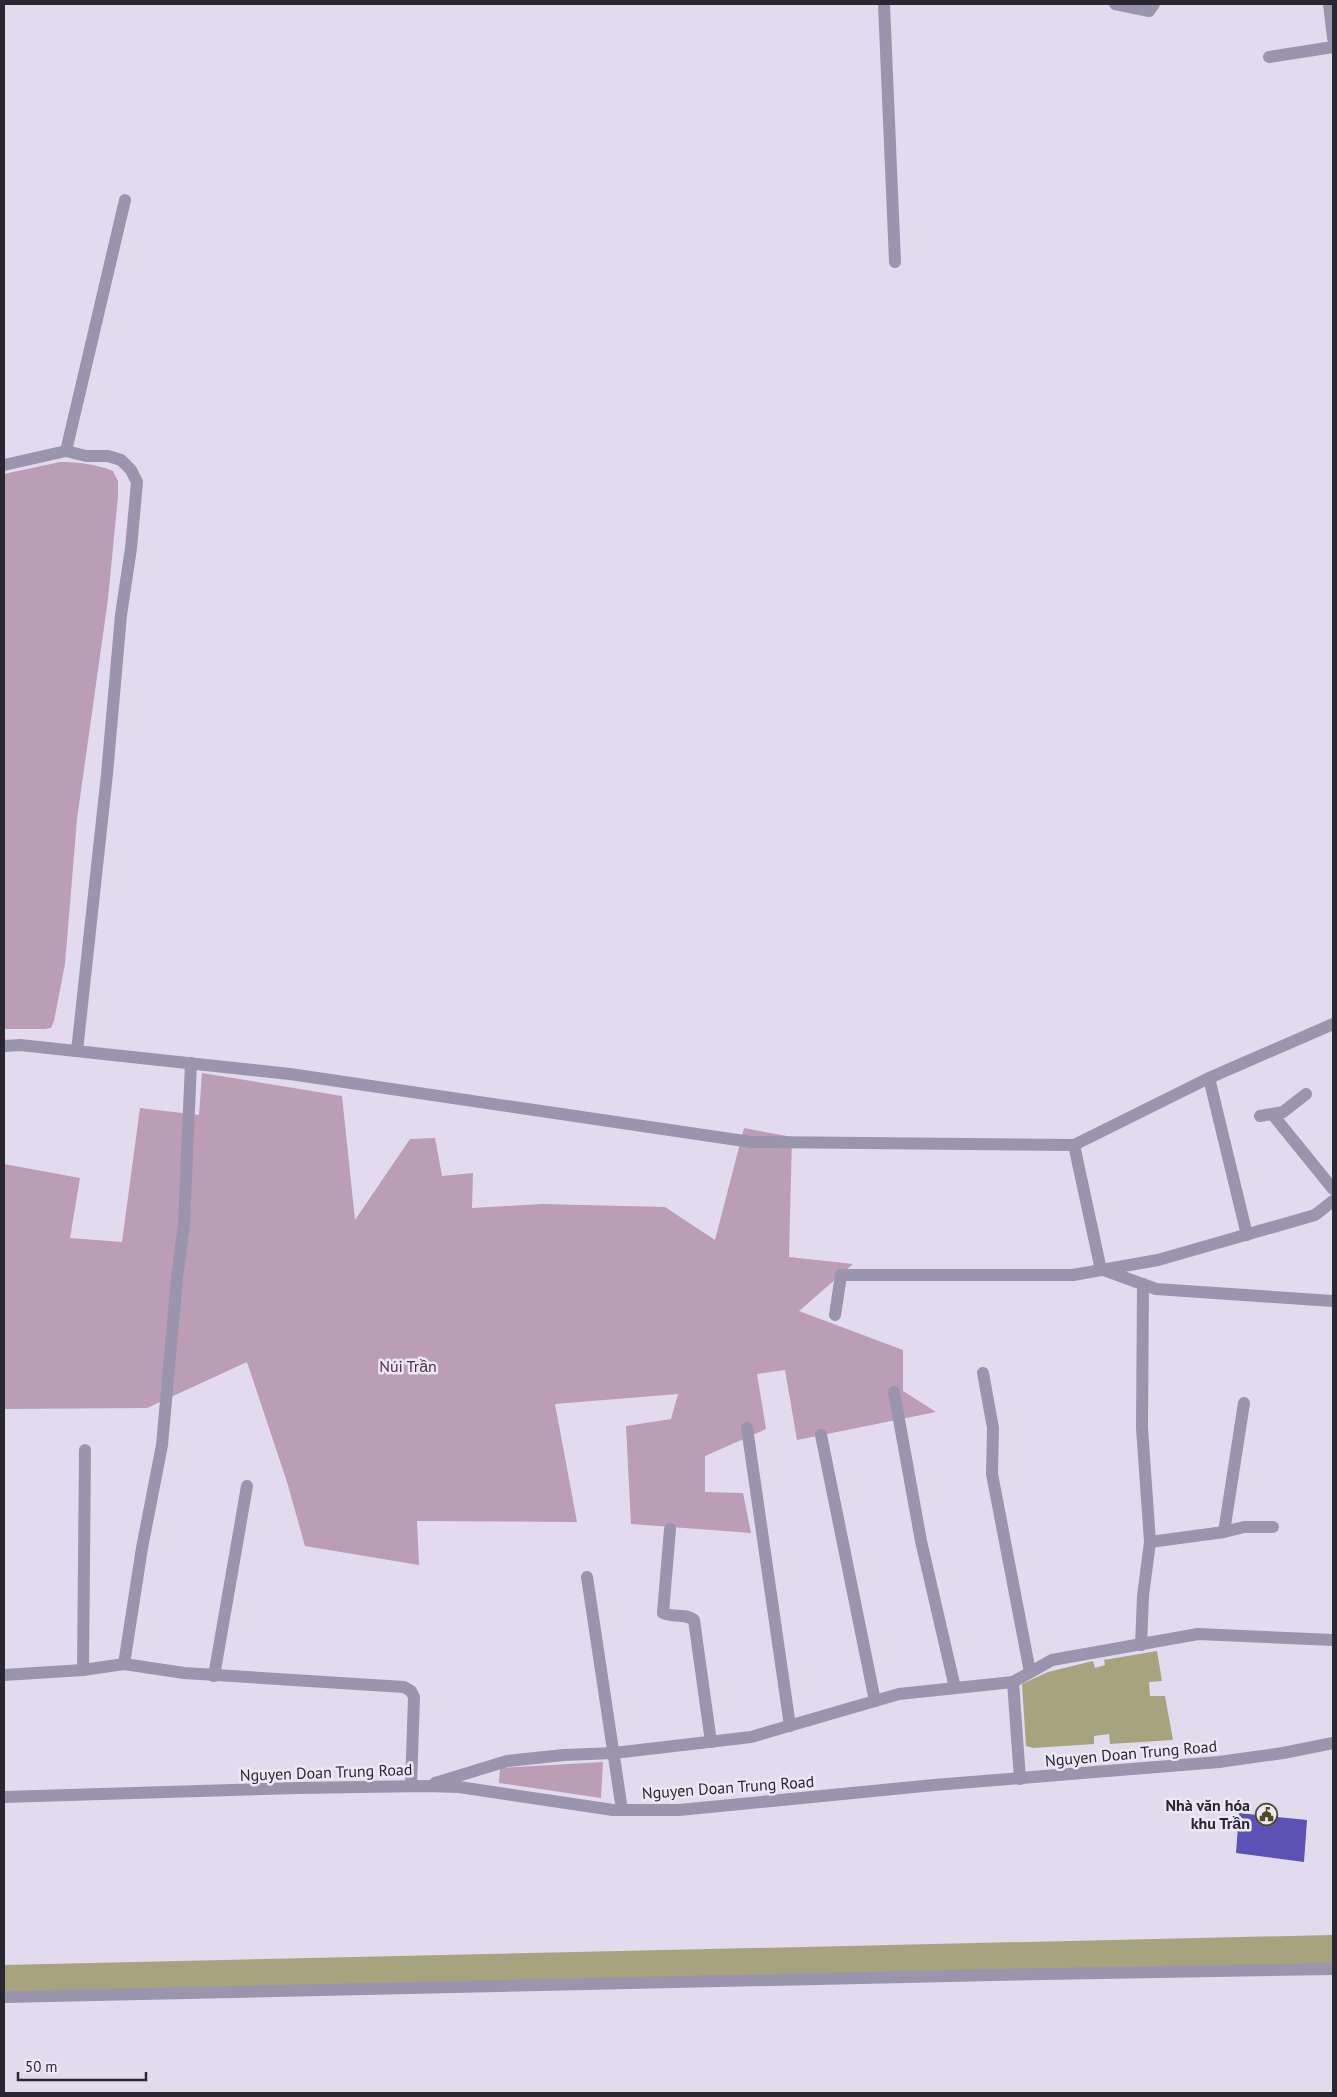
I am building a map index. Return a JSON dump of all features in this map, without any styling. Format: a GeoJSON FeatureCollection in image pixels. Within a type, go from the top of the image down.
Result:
{"type":"FeatureCollection","features":[{"type":"Feature","properties":{"kind":"street"},"geometry":{"type":"LineString","coordinates":[[884,4],[895,262]]}},
{"type":"Feature","properties":{"kind":"street"},"geometry":{"type":"LineString","coordinates":[[1115,4],[1149,11],[1154,4]]}},
{"type":"Feature","properties":{"kind":"street"},"geometry":{"type":"LineString","coordinates":[[1329,4],[1333,38]]}},
{"type":"Feature","properties":{"kind":"street"},"geometry":{"type":"LineString","coordinates":[[1269,58],[1333,47]]}},
{"type":"Feature","properties":{"kind":"street"},"geometry":{"type":"LineString","coordinates":[[66,451],[125,200]]}},
{"type":"Feature","properties":{"kind":"street"},"geometry":{"type":"LineString","coordinates":[[4,465],[66,451],[86,456],[108,456],[120,460],[131,470],[137,482],[131,548],[121,614],[77,1051]]}},
{"type":"Feature","properties":{"kind":"street"},"geometry":{"type":"LineString","coordinates":[[4,1046],[20,1045],[290,1074],[751,1142],[1074,1145],[1209,1078],[1333,1024]]}},
{"type":"Feature","properties":{"kind":"street"},"geometry":{"type":"LineString","coordinates":[[124,1664],[142,1548],[162,1445],[177,1278],[184,1224],[191,1063]]}},
{"type":"Feature","properties":{"kind":"street"},"geometry":{"type":"LineString","coordinates":[[1209,1078],[1247,1235]]}},
{"type":"Feature","properties":{"kind":"street"},"geometry":{"type":"LineString","coordinates":[[1306,1094],[1283,1112],[1267,1116],[1333,1189]]}},
{"type":"Feature","properties":{"kind":"street"},"geometry":{"type":"LineString","coordinates":[[1074,1145],[1101,1270]]}},
{"type":"Feature","properties":{"kind":"street"},"geometry":{"type":"LineString","coordinates":[[835,1315],[841,1275],[1073,1275],[1158,1260],[1247,1235],[1315,1215],[1333,1201]]}},
{"type":"Feature","properties":{"kind":"street"},"geometry":{"type":"LineString","coordinates":[[1101,1270],[1156,1289],[1333,1301]]}},
{"type":"Feature","properties":{"kind":"street"},"geometry":{"type":"LineString","coordinates":[[1141,1645],[1143,1596],[1150,1542],[1142,1428],[1143,1284]]}},
{"type":"Feature","properties":{"kind":"street"},"geometry":{"type":"LineString","coordinates":[[984,1373],[993,1428],[992,1474],[1030,1672]]}},
{"type":"Feature","properties":{"kind":"street"},"geometry":{"type":"LineString","coordinates":[[894,1392],[921,1541],[955,1688]]}},
{"type":"Feature","properties":{"kind":"street"},"geometry":{"type":"LineString","coordinates":[[1224,1532],[1244,1403]]}},
{"type":"Feature","properties":{"kind":"street"},"geometry":{"type":"LineString","coordinates":[[747,1428],[790,1726]]}},
{"type":"Feature","properties":{"kind":"street"},"geometry":{"type":"LineString","coordinates":[[821,1435],[875,1701]]}},
{"type":"Feature","properties":{"kind":"street"},"geometry":{"type":"LineString","coordinates":[[82,1670],[85,1450]]}},
{"type":"Feature","properties":{"kind":"street"},"geometry":{"type":"LineString","coordinates":[[214,1676],[247,1486]]}},
{"type":"Feature","properties":{"kind":"street"},"geometry":{"type":"LineString","coordinates":[[1150,1542],[1224,1532],[1244,1527],[1273,1527]]}},
{"type":"Feature","properties":{"kind":"street"},"geometry":{"type":"LineString","coordinates":[[670,1529],[663,1613],[690,1616],[694,1620],[711,1742]]}},
{"type":"Feature","properties":{"kind":"street"},"geometry":{"type":"LineString","coordinates":[[586,1577],[622,1810]]}},
{"type":"Feature","properties":{"kind":"street"},"geometry":{"type":"LineString","coordinates":[[426,1786],[508,1761],[564,1755],[614,1753],[751,1736],[899,1694],[1013,1682],[1052,1660],[1198,1634],[1333,1640]]}},
{"type":"Feature","properties":{"kind":"street"},"geometry":{"type":"LineString","coordinates":[[4,1675],[82,1670],[124,1664],[214,1676],[404,1687],[411,1691],[414,1697],[411,1786]]}},
{"type":"Feature","properties":{"kind":"street"},"geometry":{"type":"LineString","coordinates":[[1013,1682],[1020,1779]]}},
{"type":"Feature","properties":{"kind":"street","name":"Nguyen Doan Trung Road"},"geometry":{"type":"LineString","coordinates":[[4,1797],[426,1786],[459,1787],[622,1810],[679,1810],[934,1785],[1236,1760],[1333,1743]]}},
{"type":"Feature","properties":{"kind":"street"},"geometry":{"type":"LineString","coordinates":[[4,1998],[1333,1969]]}},
{"type":"Feature","properties":{"kind":"green space"},"geometry":{"type":"Polygon","coordinates":[[[60,462],[87,464],[113,471],[118,481],[108,599],[77,819],[65,964],[54,1021],[51,1028],[45,1029],[4,1029],[4,474],[60,462]]]}},
{"type":"Feature","properties":{"kind":"green space","name":"Núi Trần"},"geometry":{"type":"Polygon","coordinates":[[[202,1073],[342,1096],[355,1220],[410,1139],[435,1138],[442,1176],[473,1173],[472,1208],[542,1204],[665,1207],[715,1240],[744,1128],[792,1137],[789,1257],[853,1264],[799,1311],[903,1350],[903,1391],[936,1412],[797,1440],[785,1370],[757,1374],[766,1429],[705,1456],[705,1492],[743,1493],[751,1533],[631,1524],[626,1426],[671,1419],[678,1394],[555,1404],[577,1522],[417,1521],[419,1565],[305,1546],[287,1482],[247,1362],[147,1408],[4,1409],[4,1164],[80,1178],[70,1238],[122,1242],[140,1108],[199,1115],[202,1073]]]}},
{"type":"Feature","properties":{"kind":"green space"},"geometry":{"type":"Polygon","coordinates":[[[603,1762],[601,1798],[499,1783],[500,1768],[603,1762]]]}},
{"type":"Feature","properties":{"kind":"shaded area"},"geometry":{"type":"Polygon","coordinates":[[[1157,1651],[1162,1681],[1149,1682],[1150,1696],[1165,1696],[1173,1740],[1110,1744],[1109,1734],[1094,1736],[1094,1744],[1033,1748],[1026,1746],[1022,1684],[1048,1672],[1093,1661],[1095,1668],[1105,1665],[1104,1660],[1157,1651]]]}},
{"type":"Feature","properties":{"kind":"building"},"geometry":{"type":"Polygon","coordinates":[[[1239,1813],[1307,1820],[1304,1862],[1236,1853],[1239,1813]]]}},
{"type":"Feature","properties":{"kind":"waterway"},"geometry":{"type":"LineString","coordinates":[[4,1980],[1333,1950]]}},
{"type":"Feature","properties":{"kind":"place","name":"Nhà văn hóa khu Trần"},"geometry":{"type":"Point","coordinates":[1266,1814]}}]}
